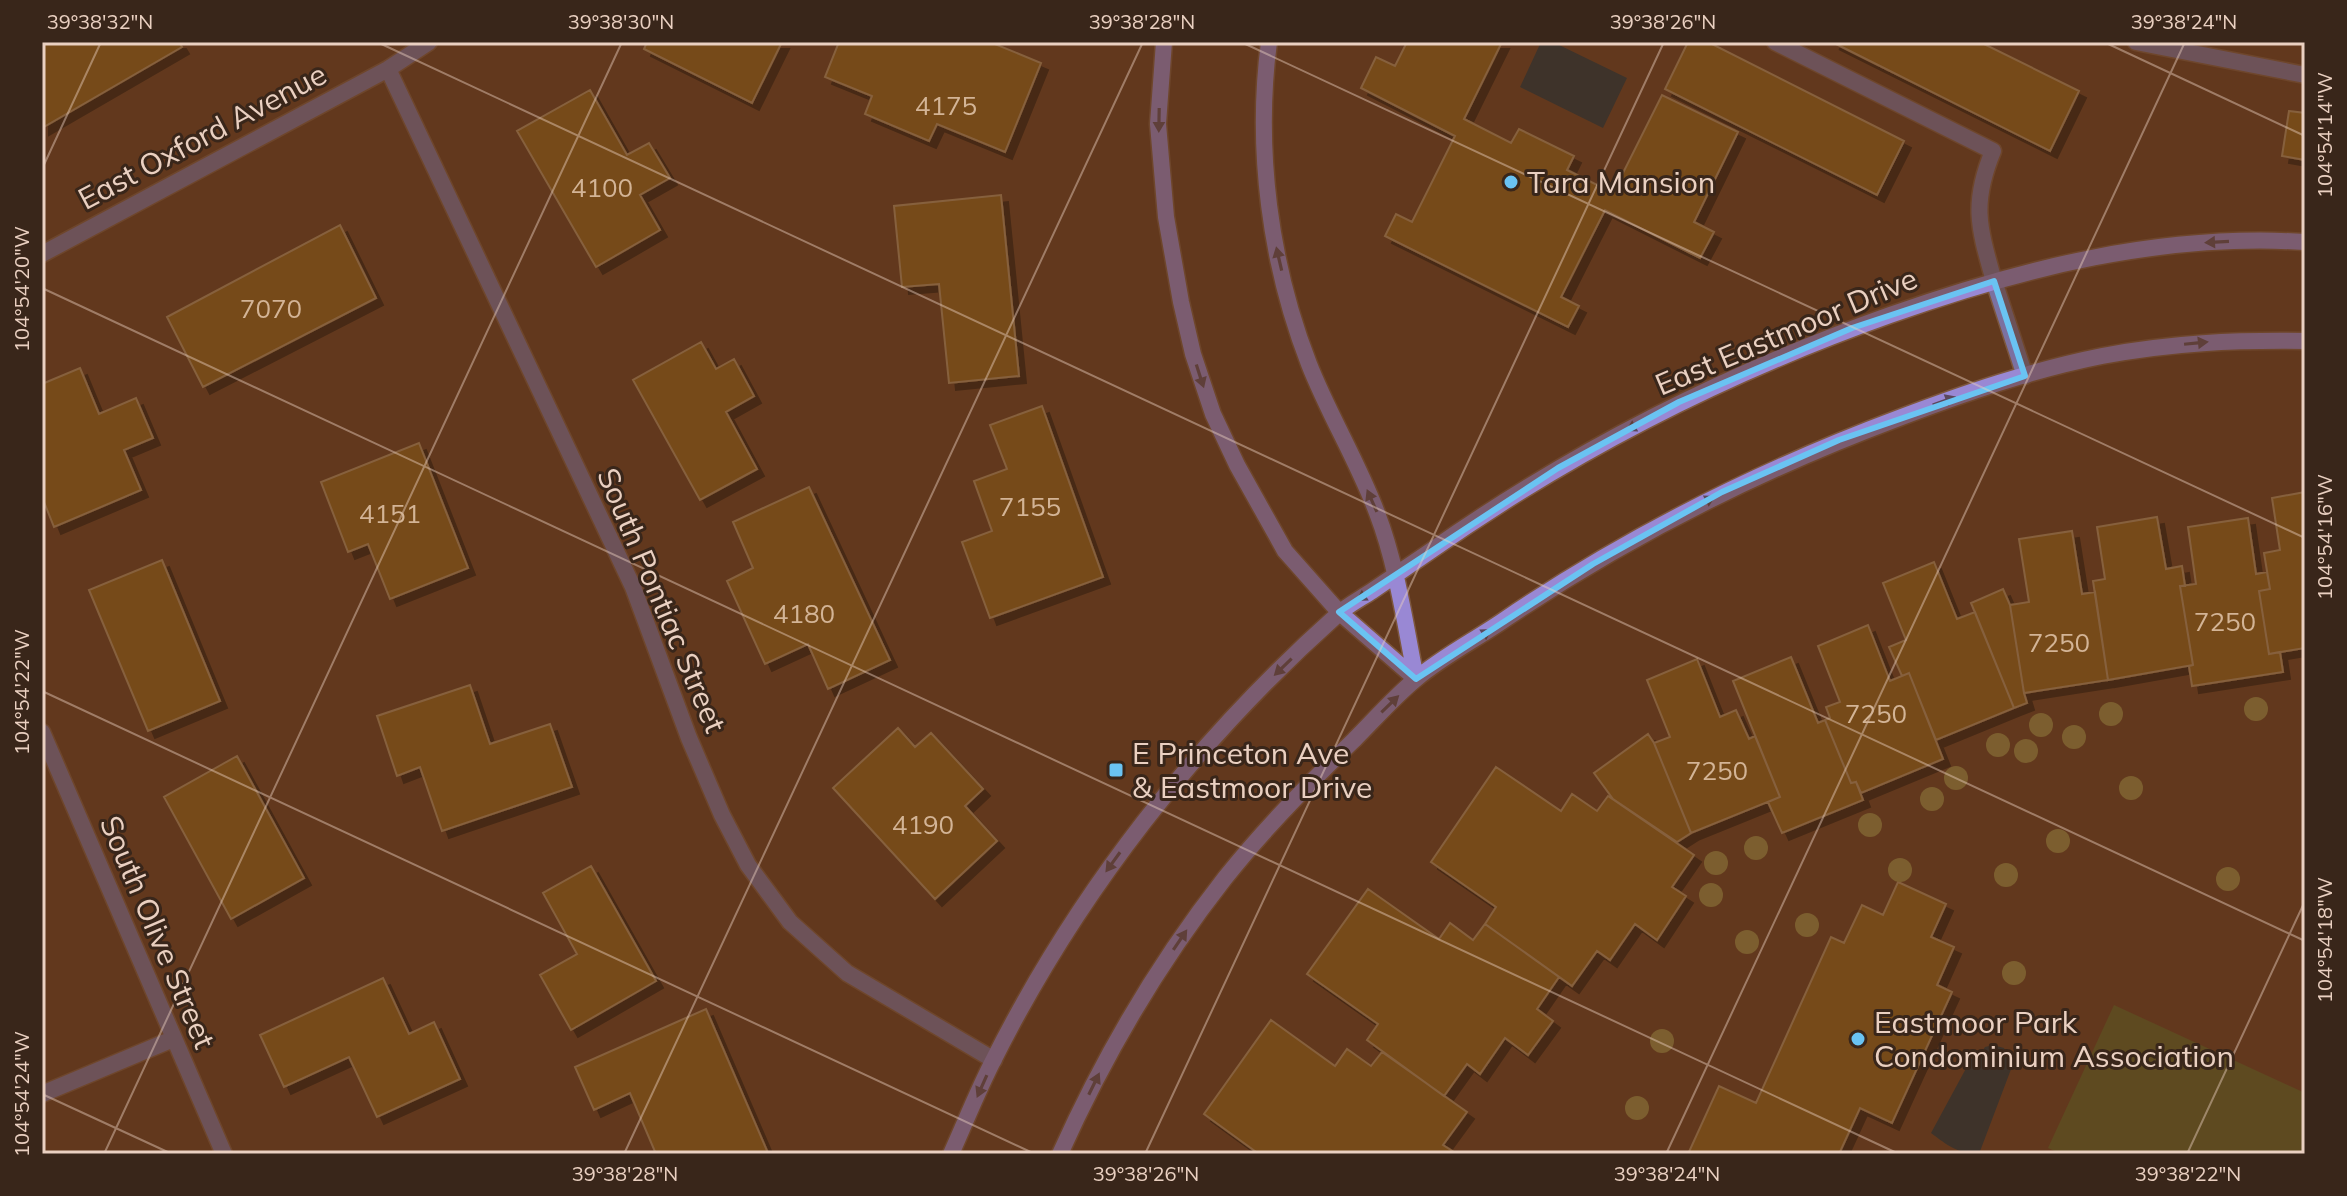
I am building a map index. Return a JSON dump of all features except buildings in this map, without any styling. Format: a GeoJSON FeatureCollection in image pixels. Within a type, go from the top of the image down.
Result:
{"type":"FeatureCollection","features":[{"type":"Feature","properties":{"kind":"main road"},"geometry":{"type":"LineString","coordinates":[[1164,42],[1158,124],[1161,181],[1181,302],[1201,379],[1224,438],[1285,551],[1339,612],[1416,679]]}},
{"type":"Feature","properties":{"kind":"main road"},"geometry":{"type":"LineString","coordinates":[[1269,42],[1265,79],[1265,152],[1268,198],[1278,256],[1309,365],[1378,515],[1395,576],[1416,679]]}},
{"type":"Feature","properties":{"kind":"main road","name":"East Eastmoor Drive"},"geometry":{"type":"LineString","coordinates":[[951,1154],[994,1060],[1081,908],[1151,810],[1238,713],[1339,612],[1469,523],[1558,468],[1679,402],[1852,328],[1956,292],[2104,254],[2179,244],[2305,242]]}},
{"type":"Feature","properties":{"kind":"main road"},"geometry":{"type":"LineString","coordinates":[[1060,1154],[1123,1031],[1165,962],[1226,877],[1313,779],[1416,679],[1634,539],[1722,492],[1839,440],[1949,399],[2100,357],[2218,341],[2305,341]]}},
{"type":"Feature","properties":{"kind":"street","name":"East Oxford Avenue"},"geometry":{"type":"LineString","coordinates":[[42,254],[388,69],[429,42]]}},
{"type":"Feature","properties":{"kind":"street"},"geometry":{"type":"LineString","coordinates":[[1775,42],[1993,151],[1979,193],[1978,215],[1994,281],[2025,376]]}},
{"type":"Feature","properties":{"kind":"street"},"geometry":{"type":"LineString","coordinates":[[2136,42],[2305,75]]}},
{"type":"Feature","properties":{"kind":"street","name":"South Pontiac Street"},"geometry":{"type":"LineString","coordinates":[[388,69],[633,587],[689,738],[722,815],[748,865],[790,922],[847,973],[994,1060]]}},
{"type":"Feature","properties":{"kind":"street","name":"South Olive Street"},"geometry":{"type":"LineString","coordinates":[[42,732],[224,1154]]}},
{"type":"Feature","properties":{"kind":"street"},"geometry":{"type":"LineString","coordinates":[[42,1094],[173,1039]]}},
{"type":"Feature","properties":{"kind":"highlighted area"},"geometry":{"type":"Polygon","coordinates":[[[1994,281],[2025,376],[1839,440],[1722,492],[1593,564],[1416,679],[1339,612],[1558,468],[1679,402],[1852,328],[1994,281]]]}},
{"type":"Feature","properties":{"kind":"green space"},"geometry":{"type":"Polygon","coordinates":[[[2114,1005],[2305,1093],[2305,1154],[2061,1154],[2048,1148],[2114,1005]]]}},
{"type":"Feature","properties":{"kind":"water"},"geometry":{"type":"Polygon","coordinates":[[[1541,42],[1553,42],[1627,78],[1603,128],[1520,87],[1541,42]]]}},
{"type":"Feature","properties":{"kind":"water"},"geometry":{"type":"Polygon","coordinates":[[[1993,1045],[2004,1048],[2008,1063],[2013,1064],[1979,1154],[1959,1151],[1931,1133],[1976,1050],[1982,1052],[1985,1047],[1993,1045]]]}},
{"type":"Feature","properties":{"kind":"place","name":"Tara Mansion"},"geometry":{"type":"Point","coordinates":[1511,182]}},
{"type":"Feature","properties":{"kind":"place","name":"E Princeton Ave & Eastmoor Drive"},"geometry":{"type":"Point","coordinates":[1116,770]}},
{"type":"Feature","properties":{"kind":"place","name":"Eastmoor Park Condominium Association"},"geometry":{"type":"Point","coordinates":[1858,1039]}}]}
